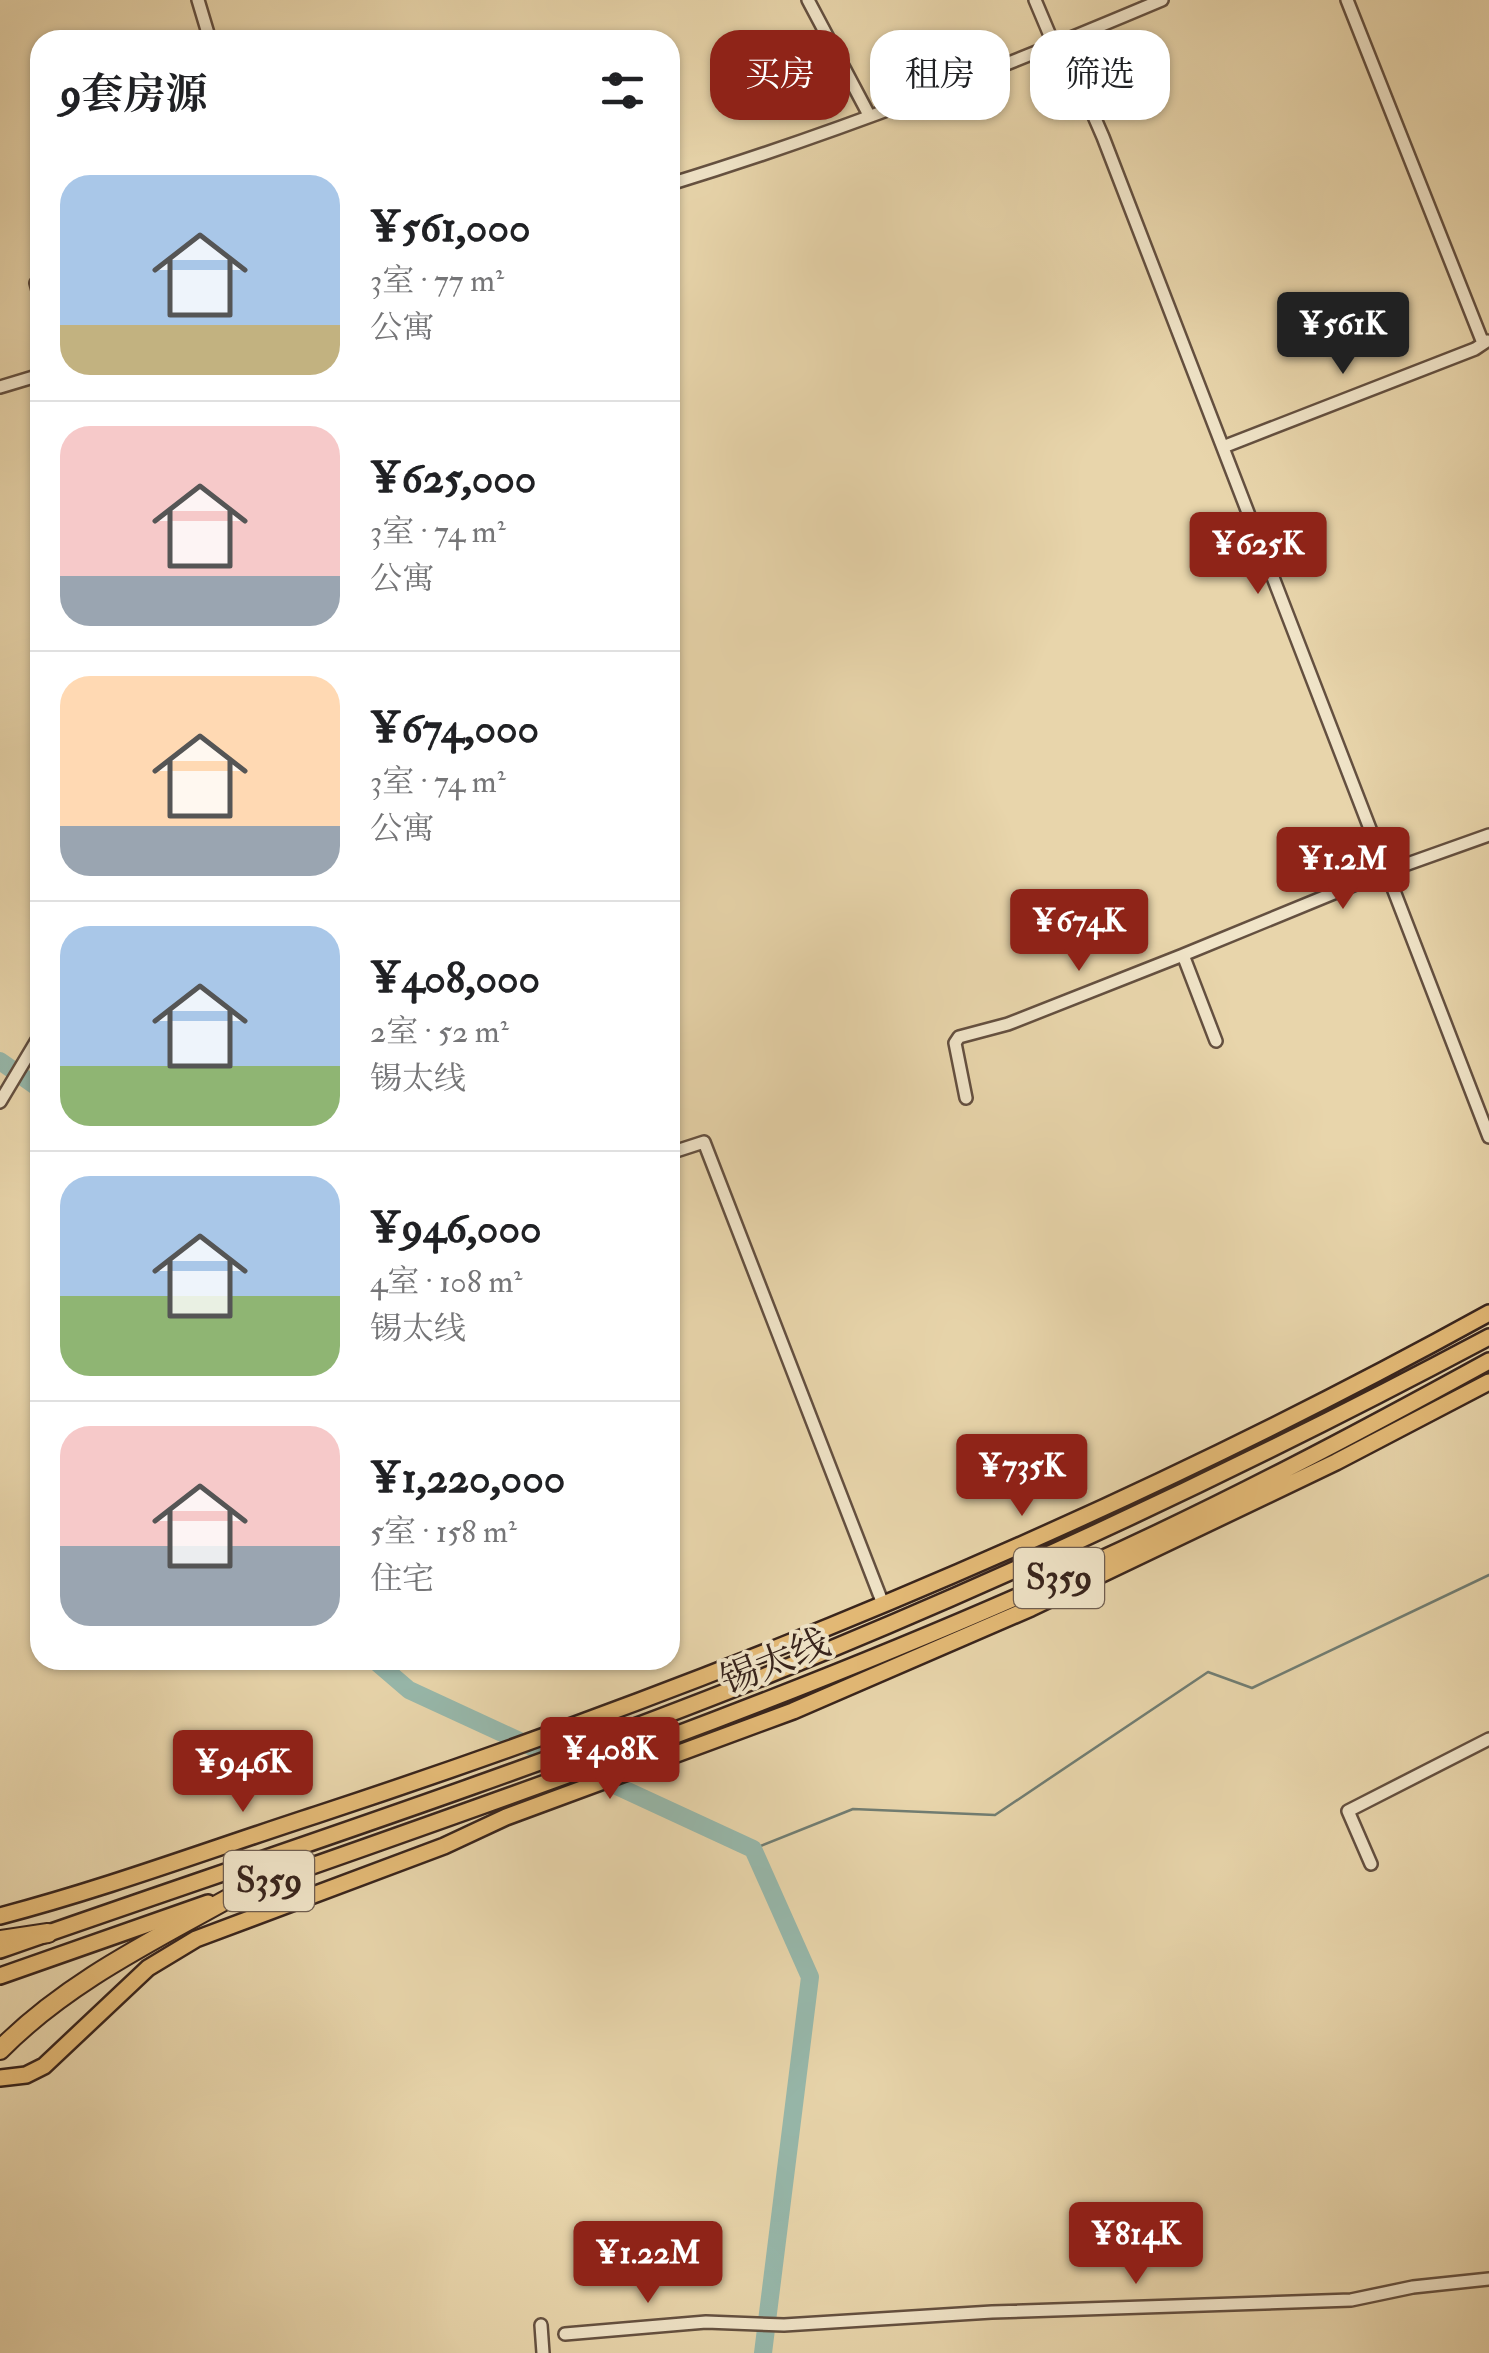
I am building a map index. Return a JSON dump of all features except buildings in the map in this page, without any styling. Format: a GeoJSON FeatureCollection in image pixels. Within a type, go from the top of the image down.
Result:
{"type":"FeatureCollection","features":[{"type":"Feature","properties":{"kind":"highway"},"geometry":{"type":"LineString","coordinates":[[0,2050],[30,2020],[80,1982],[242,1891]]}},
{"type":"Feature","properties":{"kind":"highway"},"geometry":{"type":"LineString","coordinates":[[0,1940],[48,1933]]}},
{"type":"Feature","properties":{"kind":"main road"},"geometry":{"type":"LineString","coordinates":[[0,1916],[498,1753],[724,1670],[1032,1540],[1330,1398],[1489,1313]]}},
{"type":"Feature","properties":{"kind":"main road","name":"锡太线"},"geometry":{"type":"LineString","coordinates":[[0,1950],[732,1689],[1040,1559],[1339,1416],[1489,1337]]}},
{"type":"Feature","properties":{"kind":"main road","name":"锡太线"},"geometry":{"type":"LineString","coordinates":[[0,1976],[612,1760],[802,1686],[1085,1567],[1354,1435],[1489,1361]]}},
{"type":"Feature","properties":{"kind":"main road"},"geometry":{"type":"LineString","coordinates":[[0,2078],[26,2075],[44,2066],[148,1968],[196,1939],[444,1846],[506,1817],[793,1711],[1031,1608],[1336,1462],[1489,1382]]}},
{"type":"Feature","properties":{"kind":"street"},"geometry":{"type":"LineString","coordinates":[[198,0],[207,30]]}},
{"type":"Feature","properties":{"kind":"street"},"geometry":{"type":"LineString","coordinates":[[808,0],[869,115]]}},
{"type":"Feature","properties":{"kind":"street"},"geometry":{"type":"LineString","coordinates":[[1036,0],[1051,30]]}},
{"type":"Feature","properties":{"kind":"street"},"geometry":{"type":"LineString","coordinates":[[1091,30],[1162,0]]}},
{"type":"Feature","properties":{"kind":"street"},"geometry":{"type":"LineString","coordinates":[[1222,448],[1486,342],[1348,0]]}},
{"type":"Feature","properties":{"kind":"street"},"geometry":{"type":"LineString","coordinates":[[680,181],[1030,55]]}},
{"type":"Feature","properties":{"kind":"street"},"geometry":{"type":"LineString","coordinates":[[1095,120],[1489,1137]]}},
{"type":"Feature","properties":{"kind":"street"},"geometry":{"type":"LineString","coordinates":[[0,387],[30,378]]}},
{"type":"Feature","properties":{"kind":"street"},"geometry":{"type":"LineString","coordinates":[[966,1098],[955,1043],[959,1037],[1008,1024],[1489,834]]}},
{"type":"Feature","properties":{"kind":"street"},"geometry":{"type":"LineString","coordinates":[[1182,955],[1216,1042]]}},
{"type":"Feature","properties":{"kind":"street"},"geometry":{"type":"LineString","coordinates":[[0,1102],[30,1052]]}},
{"type":"Feature","properties":{"kind":"street"},"geometry":{"type":"LineString","coordinates":[[680,1149],[704,1142],[883,1604]]}},
{"type":"Feature","properties":{"kind":"street"},"geometry":{"type":"LineString","coordinates":[[1371,1864],[1348,1811],[1489,1738]]}},
{"type":"Feature","properties":{"kind":"street"},"geometry":{"type":"LineString","coordinates":[[565,2334],[706,2322],[784,2325],[992,2312],[1352,2300],[1413,2287],[1489,2279]]}},
{"type":"Feature","properties":{"kind":"street"},"geometry":{"type":"LineString","coordinates":[[541,2325],[543,2353]]}},
{"type":"Feature","properties":{"kind":"waterway"},"geometry":{"type":"LineString","coordinates":[[0,1061],[30,1082]]}},
{"type":"Feature","properties":{"kind":"waterway"},"geometry":{"type":"LineString","coordinates":[[753,1849],[853,1809],[995,1815],[1208,1672],[1252,1688],[1489,1575]]}},
{"type":"Feature","properties":{"kind":"waterway"},"geometry":{"type":"LineString","coordinates":[[386,1670],[409,1690],[753,1849],[810,1977],[763,2353]]}}]}
